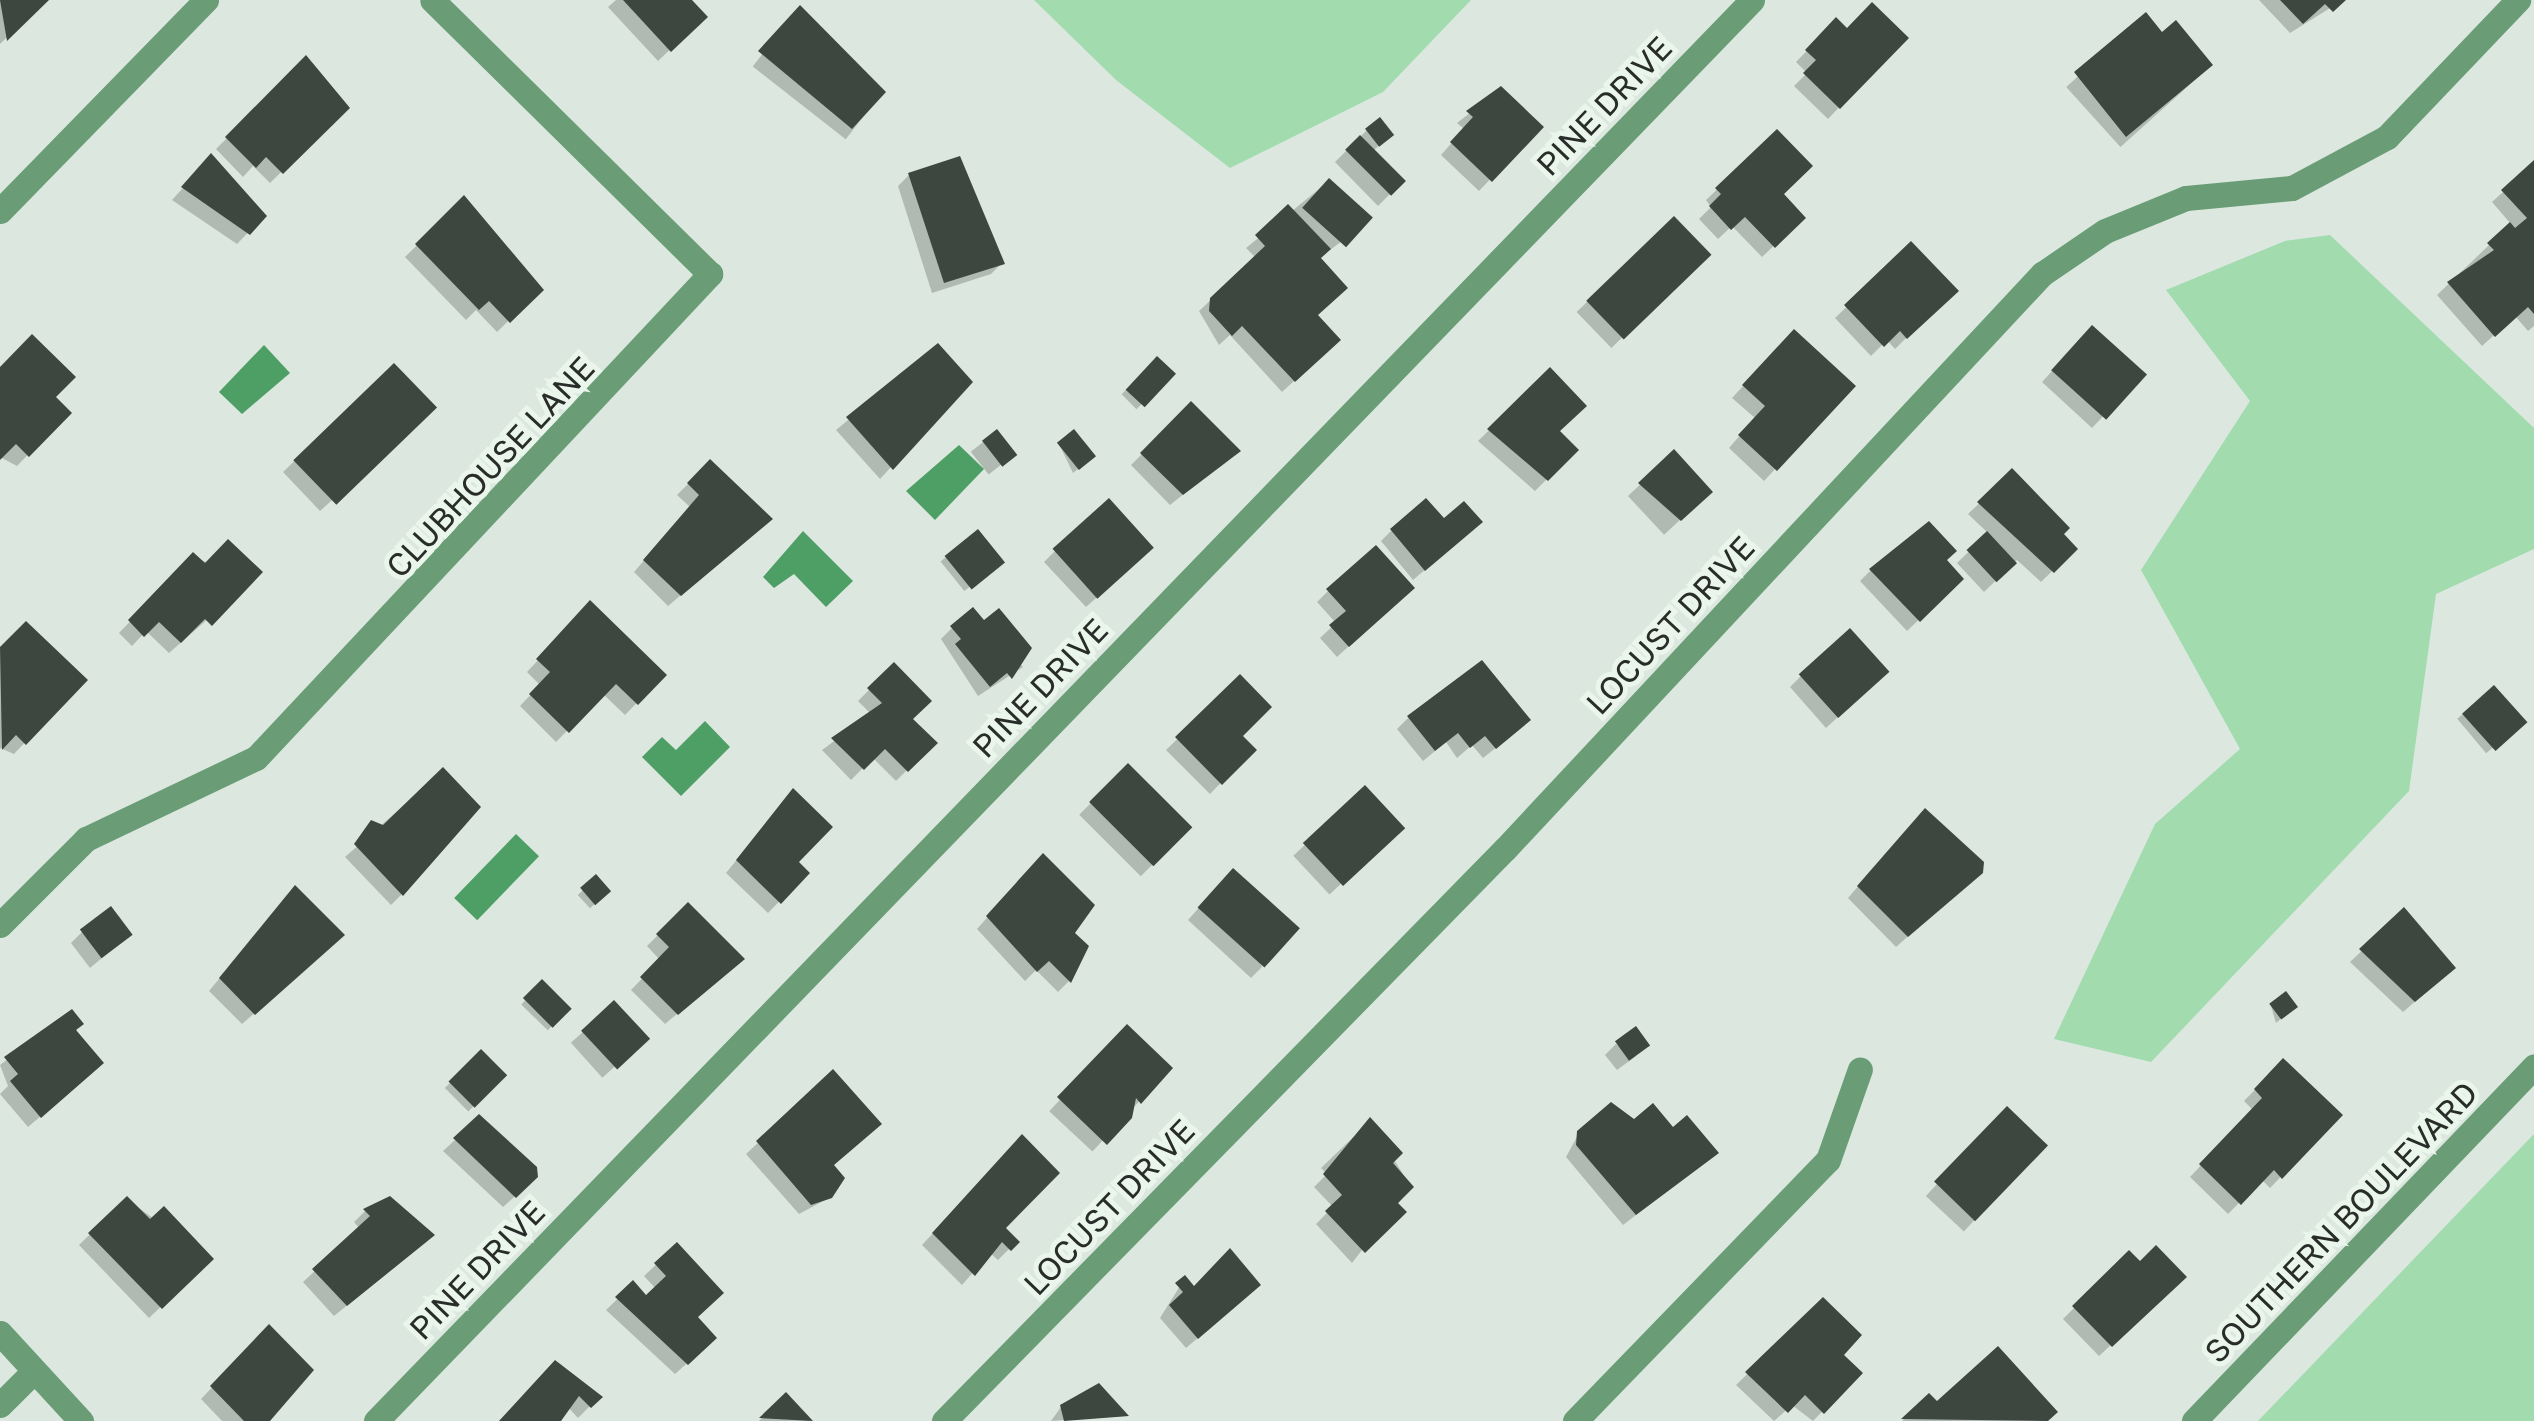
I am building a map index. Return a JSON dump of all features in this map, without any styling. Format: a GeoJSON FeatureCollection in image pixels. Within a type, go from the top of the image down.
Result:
{"type":"FeatureCollection","features":[{"type":"Feature","properties":{"kind":"street"},"geometry":{"type":"LineString","coordinates":[[0,211],[206,0]]}},
{"type":"Feature","properties":{"kind":"street","name":"CLUBHOUSE LANE"},"geometry":{"type":"LineString","coordinates":[[0,925],[86,840],[256,758],[710,274],[432,0]]}},
{"type":"Feature","properties":{"kind":"street","name":"PINE DRIVE"},"geometry":{"type":"LineString","coordinates":[[376,1421],[1752,0]]}},
{"type":"Feature","properties":{"kind":"street","name":"LOCUST DRIVE"},"geometry":{"type":"LineString","coordinates":[[944,1421],[1505,849],[2042,274],[2105,231],[2186,198],[2292,188],[2387,137],[2518,0]]}},
{"type":"Feature","properties":{"kind":"street","name":"SOUTHERN BOULEVARD"},"geometry":{"type":"LineString","coordinates":[[2194,1421],[2534,1067]]}},
{"type":"Feature","properties":{"kind":"street"},"geometry":{"type":"LineString","coordinates":[[1575,1421],[1828,1160],[1860,1069]]}},
{"type":"Feature","properties":{"kind":"street"},"geometry":{"type":"LineString","coordinates":[[0,1334],[81,1421]]}},
{"type":"Feature","properties":{"kind":"street"},"geometry":{"type":"LineString","coordinates":[[0,1405],[34,1371]]}},
{"type":"Feature","properties":{"kind":"shaded area"},"geometry":{"type":"Polygon","coordinates":[[[1034,0],[1471,0],[1383,92],[1230,168],[1116,80],[1034,0]]]}},
{"type":"Feature","properties":{"kind":"shaded area"},"geometry":{"type":"Polygon","coordinates":[[[2330,235],[2534,428],[2534,549],[2436,594],[2409,791],[2151,1062],[2054,1039],[2155,824],[2240,749],[2141,570],[2250,401],[2166,290],[2285,241],[2330,235]]]}},
{"type":"Feature","properties":{"kind":"shaded area"},"geometry":{"type":"Polygon","coordinates":[[[264,345],[290,373],[242,414],[219,392],[264,345]]]}},
{"type":"Feature","properties":{"kind":"shaded area"},"geometry":{"type":"Polygon","coordinates":[[[959,445],[984,469],[935,520],[906,491],[959,445]]]}},
{"type":"Feature","properties":{"kind":"shaded area"},"geometry":{"type":"Polygon","coordinates":[[[803,531],[853,581],[826,607],[794,574],[774,588],[763,577],[803,531]]]}},
{"type":"Feature","properties":{"kind":"shaded area"},"geometry":{"type":"Polygon","coordinates":[[[705,721],[730,747],[681,796],[642,757],[662,737],[676,750],[705,721]]]}},
{"type":"Feature","properties":{"kind":"shaded area"},"geometry":{"type":"Polygon","coordinates":[[[516,834],[539,856],[477,920],[454,898],[516,834]]]}},
{"type":"Feature","properties":{"kind":"shaded area"},"geometry":{"type":"Polygon","coordinates":[[[2534,1134],[2534,1421],[2258,1421],[2534,1134]]]}},
{"type":"Feature","properties":{"kind":"building"},"geometry":{"type":"Polygon","coordinates":[[[0,0],[49,0],[7,41],[0,0]]]}},
{"type":"Feature","properties":{"kind":"building"},"geometry":{"type":"Polygon","coordinates":[[[623,0],[692,0],[708,17],[671,52],[623,0]]]}},
{"type":"Feature","properties":{"kind":"building"},"geometry":{"type":"Polygon","coordinates":[[[2280,0],[2346,0],[2333,12],[2325,4],[2303,24],[2280,0]]]}},
{"type":"Feature","properties":{"kind":"building"},"geometry":{"type":"Polygon","coordinates":[[[1872,2],[1909,38],[1840,109],[1803,73],[1816,60],[1805,50],[1836,17],[1847,28],[1872,2]]]}},
{"type":"Feature","properties":{"kind":"building"},"geometry":{"type":"Polygon","coordinates":[[[800,5],[886,92],[852,129],[758,51],[800,5]]]}},
{"type":"Feature","properties":{"kind":"building"},"geometry":{"type":"Polygon","coordinates":[[[2146,12],[2162,32],[2176,20],[2213,65],[2126,137],[2074,72],[2146,12]]]}},
{"type":"Feature","properties":{"kind":"building"},"geometry":{"type":"Polygon","coordinates":[[[306,55],[350,108],[283,174],[266,157],[256,168],[225,137],[306,55]]]}},
{"type":"Feature","properties":{"kind":"building"},"geometry":{"type":"Polygon","coordinates":[[[1501,86],[1544,127],[1492,182],[1450,142],[1473,117],[1466,111],[1501,86]]]}},
{"type":"Feature","properties":{"kind":"building"},"geometry":{"type":"Polygon","coordinates":[[[1380,117],[1394,135],[1379,147],[1365,129],[1380,117]]]}},
{"type":"Feature","properties":{"kind":"building"},"geometry":{"type":"Polygon","coordinates":[[[1777,129],[1813,166],[1784,194],[1806,218],[1775,248],[1745,217],[1731,230],[1709,206],[1721,194],[1715,188],[1777,129]]]}},
{"type":"Feature","properties":{"kind":"building"},"geometry":{"type":"Polygon","coordinates":[[[1360,135],[1406,181],[1391,196],[1345,150],[1360,135]]]}},
{"type":"Feature","properties":{"kind":"building"},"geometry":{"type":"Polygon","coordinates":[[[211,153],[267,216],[250,235],[181,187],[211,153]]]}},
{"type":"Feature","properties":{"kind":"building"},"geometry":{"type":"Polygon","coordinates":[[[960,156],[1005,264],[944,283],[908,173],[960,156]]]}},
{"type":"Feature","properties":{"kind":"building"},"geometry":{"type":"Polygon","coordinates":[[[2534,160],[2534,314],[2528,307],[2495,337],[2447,282],[2494,250],[2487,243],[2510,222],[2515,228],[2527,218],[2501,190],[2534,160]]]}},
{"type":"Feature","properties":{"kind":"building"},"geometry":{"type":"Polygon","coordinates":[[[1329,178],[1373,217],[1346,247],[1302,208],[1329,178]]]}},
{"type":"Feature","properties":{"kind":"building"},"geometry":{"type":"Polygon","coordinates":[[[464,195],[544,290],[510,323],[489,301],[479,310],[415,244],[464,195]]]}},
{"type":"Feature","properties":{"kind":"building"},"geometry":{"type":"Polygon","coordinates":[[[1288,204],[1331,249],[1321,258],[1348,288],[1318,315],[1341,340],[1295,382],[1242,326],[1232,336],[1209,311],[1210,298],[1265,246],[1255,235],[1288,204]]]}},
{"type":"Feature","properties":{"kind":"building"},"geometry":{"type":"Polygon","coordinates":[[[1674,216],[1712,255],[1624,340],[1586,301],[1674,216]]]}},
{"type":"Feature","properties":{"kind":"building"},"geometry":{"type":"Polygon","coordinates":[[[1911,241],[1959,291],[1907,339],[1900,331],[1884,347],[1844,305],[1911,241]]]}},
{"type":"Feature","properties":{"kind":"building"},"geometry":{"type":"Polygon","coordinates":[[[2092,325],[2147,375],[2106,420],[2051,370],[2092,325]]]}},
{"type":"Feature","properties":{"kind":"building"},"geometry":{"type":"Polygon","coordinates":[[[1794,329],[1856,386],[1777,471],[1738,435],[1765,406],[1742,385],[1794,329]]]}},
{"type":"Feature","properties":{"kind":"building"},"geometry":{"type":"Polygon","coordinates":[[[32,334],[76,377],[56,397],[72,413],[29,457],[16,444],[0,460],[0,367],[32,334]]]}},
{"type":"Feature","properties":{"kind":"building"},"geometry":{"type":"Polygon","coordinates":[[[938,343],[973,382],[893,470],[846,417],[938,343]]]}},
{"type":"Feature","properties":{"kind":"building"},"geometry":{"type":"Polygon","coordinates":[[[1157,356],[1176,374],[1145,407],[1126,390],[1157,356]]]}},
{"type":"Feature","properties":{"kind":"building"},"geometry":{"type":"Polygon","coordinates":[[[394,363],[437,408],[336,505],[293,460],[394,363]]]}},
{"type":"Feature","properties":{"kind":"building"},"geometry":{"type":"Polygon","coordinates":[[[1550,367],[1587,406],[1560,431],[1579,450],[1548,481],[1487,429],[1550,367]]]}},
{"type":"Feature","properties":{"kind":"building"},"geometry":{"type":"Polygon","coordinates":[[[1191,401],[1241,451],[1183,495],[1140,453],[1191,401]]]}},
{"type":"Feature","properties":{"kind":"building"},"geometry":{"type":"Polygon","coordinates":[[[997,429],[1017,455],[1002,467],[982,441],[997,429]]]}},
{"type":"Feature","properties":{"kind":"building"},"geometry":{"type":"Polygon","coordinates":[[[1074,429],[1096,456],[1079,470],[1057,443],[1074,429]]]}},
{"type":"Feature","properties":{"kind":"building"},"geometry":{"type":"Polygon","coordinates":[[[1674,449],[1713,492],[1681,521],[1638,483],[1674,449]]]}},
{"type":"Feature","properties":{"kind":"building"},"geometry":{"type":"Polygon","coordinates":[[[710,459],[773,519],[681,596],[643,560],[699,495],[687,483],[710,459]]]}},
{"type":"Feature","properties":{"kind":"building"},"geometry":{"type":"Polygon","coordinates":[[[2012,468],[2070,528],[2064,534],[2078,549],[2054,573],[1977,502],[2012,468]]]}},
{"type":"Feature","properties":{"kind":"building"},"geometry":{"type":"Polygon","coordinates":[[[1109,498],[1154,548],[1097,599],[1053,549],[1109,498]]]}},
{"type":"Feature","properties":{"kind":"building"},"geometry":{"type":"Polygon","coordinates":[[[1426,498],[1444,518],[1464,501],[1483,522],[1425,571],[1390,529],[1426,498]]]}},
{"type":"Feature","properties":{"kind":"building"},"geometry":{"type":"Polygon","coordinates":[[[1929,521],[1957,551],[1947,560],[1964,579],[1920,622],[1869,569],[1929,521]]]}},
{"type":"Feature","properties":{"kind":"building"},"geometry":{"type":"Polygon","coordinates":[[[978,529],[1005,562],[972,589],[945,556],[978,529]]]}},
{"type":"Feature","properties":{"kind":"building"},"geometry":{"type":"Polygon","coordinates":[[[1987,531],[2017,563],[1997,582],[1967,550],[1987,531]]]}},
{"type":"Feature","properties":{"kind":"building"},"geometry":{"type":"Polygon","coordinates":[[[228,539],[263,572],[212,626],[205,619],[181,643],[159,622],[144,637],[128,620],[193,552],[205,563],[228,539]]]}},
{"type":"Feature","properties":{"kind":"building"},"geometry":{"type":"Polygon","coordinates":[[[1376,545],[1415,588],[1349,647],[1329,625],[1346,611],[1326,589],[1376,545]]]}},
{"type":"Feature","properties":{"kind":"building"},"geometry":{"type":"Polygon","coordinates":[[[590,600],[667,675],[638,705],[616,684],[569,733],[529,694],[550,672],[536,659],[590,600]]]}},
{"type":"Feature","properties":{"kind":"building"},"geometry":{"type":"Polygon","coordinates":[[[973,607],[984,620],[999,608],[1032,648],[1012,679],[1007,673],[990,687],[955,644],[961,639],[950,626],[973,607]]]}},
{"type":"Feature","properties":{"kind":"building"},"geometry":{"type":"Polygon","coordinates":[[[26,621],[88,680],[26,745],[16,735],[2,750],[0,647],[26,621]]]}},
{"type":"Feature","properties":{"kind":"building"},"geometry":{"type":"Polygon","coordinates":[[[1850,628],[1889,672],[1838,718],[1799,674],[1850,628]]]}},
{"type":"Feature","properties":{"kind":"building"},"geometry":{"type":"Polygon","coordinates":[[[1482,660],[1531,720],[1496,749],[1485,736],[1470,748],[1458,733],[1435,751],[1407,716],[1482,660]]]}},
{"type":"Feature","properties":{"kind":"building"},"geometry":{"type":"Polygon","coordinates":[[[894,662],[932,701],[913,719],[938,743],[908,772],[885,749],[864,770],[831,738],[882,703],[867,688],[894,662]]]}},
{"type":"Feature","properties":{"kind":"building"},"geometry":{"type":"Polygon","coordinates":[[[1240,674],[1272,707],[1243,736],[1257,750],[1222,785],[1175,737],[1240,674]]]}},
{"type":"Feature","properties":{"kind":"building"},"geometry":{"type":"Polygon","coordinates":[[[2494,685],[2527,722],[2496,751],[2462,714],[2494,685]]]}},
{"type":"Feature","properties":{"kind":"building"},"geometry":{"type":"Polygon","coordinates":[[[1128,763],[1192,827],[1153,866],[1089,802],[1128,763]]]}},
{"type":"Feature","properties":{"kind":"building"},"geometry":{"type":"Polygon","coordinates":[[[443,767],[481,807],[403,896],[354,844],[371,820],[383,825],[443,767]]]}},
{"type":"Feature","properties":{"kind":"building"},"geometry":{"type":"Polygon","coordinates":[[[1365,785],[1405,828],[1343,886],[1303,843],[1365,785]]]}},
{"type":"Feature","properties":{"kind":"building"},"geometry":{"type":"Polygon","coordinates":[[[793,788],[833,827],[799,862],[810,873],[781,904],[736,860],[793,788]]]}},
{"type":"Feature","properties":{"kind":"building"},"geometry":{"type":"Polygon","coordinates":[[[1925,808],[1984,862],[1983,873],[1908,937],[1857,886],[1925,808]]]}},
{"type":"Feature","properties":{"kind":"building"},"geometry":{"type":"Polygon","coordinates":[[[1043,853],[1095,905],[1075,933],[1089,946],[1071,983],[1049,961],[1037,972],[986,916],[1043,853]]]}},
{"type":"Feature","properties":{"kind":"building"},"geometry":{"type":"Polygon","coordinates":[[[1233,868],[1300,928],[1264,968],[1198,907],[1233,868]]]}},
{"type":"Feature","properties":{"kind":"building"},"geometry":{"type":"Polygon","coordinates":[[[596,874],[611,891],[595,905],[580,888],[596,874]]]}},
{"type":"Feature","properties":{"kind":"building"},"geometry":{"type":"Polygon","coordinates":[[[295,885],[345,935],[255,1015],[219,978],[295,885]]]}},
{"type":"Feature","properties":{"kind":"building"},"geometry":{"type":"Polygon","coordinates":[[[688,902],[745,959],[678,1015],[640,977],[669,947],[656,934],[688,902]]]}},
{"type":"Feature","properties":{"kind":"building"},"geometry":{"type":"Polygon","coordinates":[[[111,906],[133,935],[102,958],[80,929],[111,906]]]}},
{"type":"Feature","properties":{"kind":"building"},"geometry":{"type":"Polygon","coordinates":[[[2404,907],[2456,968],[2415,1002],[2359,949],[2404,907]]]}},
{"type":"Feature","properties":{"kind":"building"},"geometry":{"type":"Polygon","coordinates":[[[542,979],[572,1009],[553,1028],[523,998],[542,979]]]}},
{"type":"Feature","properties":{"kind":"building"},"geometry":{"type":"Polygon","coordinates":[[[2286,991],[2298,1007],[2281,1020],[2269,1004],[2286,991]]]}},
{"type":"Feature","properties":{"kind":"building"},"geometry":{"type":"Polygon","coordinates":[[[614,1000],[650,1039],[617,1069],[581,1031],[614,1000]]]}},
{"type":"Feature","properties":{"kind":"building"},"geometry":{"type":"Polygon","coordinates":[[[72,1009],[84,1024],[76,1030],[104,1063],[41,1118],[10,1081],[18,1074],[4,1057],[72,1009]]]}},
{"type":"Feature","properties":{"kind":"building"},"geometry":{"type":"Polygon","coordinates":[[[1127,1024],[1173,1068],[1141,1104],[1136,1098],[1132,1118],[1107,1145],[1057,1097],[1127,1024]]]}},
{"type":"Feature","properties":{"kind":"building"},"geometry":{"type":"Polygon","coordinates":[[[1636,1026],[1650,1045],[1629,1061],[1615,1041],[1636,1026]]]}},
{"type":"Feature","properties":{"kind":"building"},"geometry":{"type":"Polygon","coordinates":[[[481,1049],[507,1075],[475,1108],[448,1082],[481,1049]]]}},
{"type":"Feature","properties":{"kind":"building"},"geometry":{"type":"Polygon","coordinates":[[[2283,1058],[2343,1115],[2282,1179],[2274,1170],[2241,1205],[2199,1164],[2262,1098],[2254,1089],[2283,1058]]]}},
{"type":"Feature","properties":{"kind":"building"},"geometry":{"type":"Polygon","coordinates":[[[833,1069],[882,1124],[834,1165],[845,1178],[832,1198],[811,1205],[756,1141],[833,1069]]]}},
{"type":"Feature","properties":{"kind":"building"},"geometry":{"type":"Polygon","coordinates":[[[1611,1102],[1634,1119],[1653,1103],[1673,1127],[1687,1115],[1719,1153],[1636,1215],[1576,1145],[1577,1131],[1611,1102]]]}},
{"type":"Feature","properties":{"kind":"building"},"geometry":{"type":"Polygon","coordinates":[[[2007,1106],[2048,1146],[1975,1221],[1934,1182],[2007,1106]]]}},
{"type":"Feature","properties":{"kind":"building"},"geometry":{"type":"Polygon","coordinates":[[[479,1114],[537,1167],[538,1177],[516,1198],[453,1138],[479,1114]]]}},
{"type":"Feature","properties":{"kind":"building"},"geometry":{"type":"Polygon","coordinates":[[[1370,1117],[1403,1153],[1393,1163],[1414,1187],[1398,1203],[1407,1212],[1365,1253],[1325,1211],[1342,1195],[1323,1174],[1370,1117]]]}},
{"type":"Feature","properties":{"kind":"building"},"geometry":{"type":"Polygon","coordinates":[[[1022,1134],[1060,1173],[1006,1228],[1020,1242],[1011,1251],[1002,1242],[975,1276],[932,1233],[1022,1134]]]}},
{"type":"Feature","properties":{"kind":"building"},"geometry":{"type":"Polygon","coordinates":[[[127,1196],[150,1219],[164,1206],[214,1259],[162,1309],[88,1233],[127,1196]]]}},
{"type":"Feature","properties":{"kind":"building"},"geometry":{"type":"Polygon","coordinates":[[[390,1196],[435,1235],[347,1306],[312,1269],[370,1216],[363,1209],[390,1196]]]}},
{"type":"Feature","properties":{"kind":"building"},"geometry":{"type":"Polygon","coordinates":[[[677,1242],[724,1293],[698,1317],[717,1338],[688,1365],[615,1297],[633,1280],[646,1295],[666,1276],[654,1263],[677,1242]]]}},
{"type":"Feature","properties":{"kind":"building"},"geometry":{"type":"Polygon","coordinates":[[[2156,1245],[2187,1277],[2112,1347],[2072,1306],[2129,1250],[2140,1261],[2156,1245]]]}},
{"type":"Feature","properties":{"kind":"building"},"geometry":{"type":"Polygon","coordinates":[[[1230,1248],[1261,1285],[1198,1339],[1169,1305],[1183,1292],[1175,1283],[1185,1275],[1194,1286],[1230,1248]]]}},
{"type":"Feature","properties":{"kind":"building"},"geometry":{"type":"Polygon","coordinates":[[[1823,1297],[1862,1335],[1844,1355],[1863,1373],[1824,1414],[1805,1395],[1788,1413],[1745,1372],[1823,1297]]]}},
{"type":"Feature","properties":{"kind":"building"},"geometry":{"type":"Polygon","coordinates":[[[269,1324],[314,1370],[270,1421],[244,1421],[210,1386],[269,1324]]]}},
{"type":"Feature","properties":{"kind":"building"},"geometry":{"type":"Polygon","coordinates":[[[1998,1346],[2058,1412],[2048,1421],[1901,1419],[1929,1393],[1937,1401],[1998,1346]]]}},
{"type":"Feature","properties":{"kind":"building"},"geometry":{"type":"Polygon","coordinates":[[[555,1360],[603,1397],[591,1408],[579,1396],[561,1421],[499,1421],[555,1360]]]}},
{"type":"Feature","properties":{"kind":"building"},"geometry":{"type":"Polygon","coordinates":[[[1099,1383],[1129,1416],[1064,1421],[1060,1405],[1099,1383]]]}},
{"type":"Feature","properties":{"kind":"building"},"geometry":{"type":"Polygon","coordinates":[[[786,1392],[813,1421],[759,1418],[786,1392]]]}}]}
